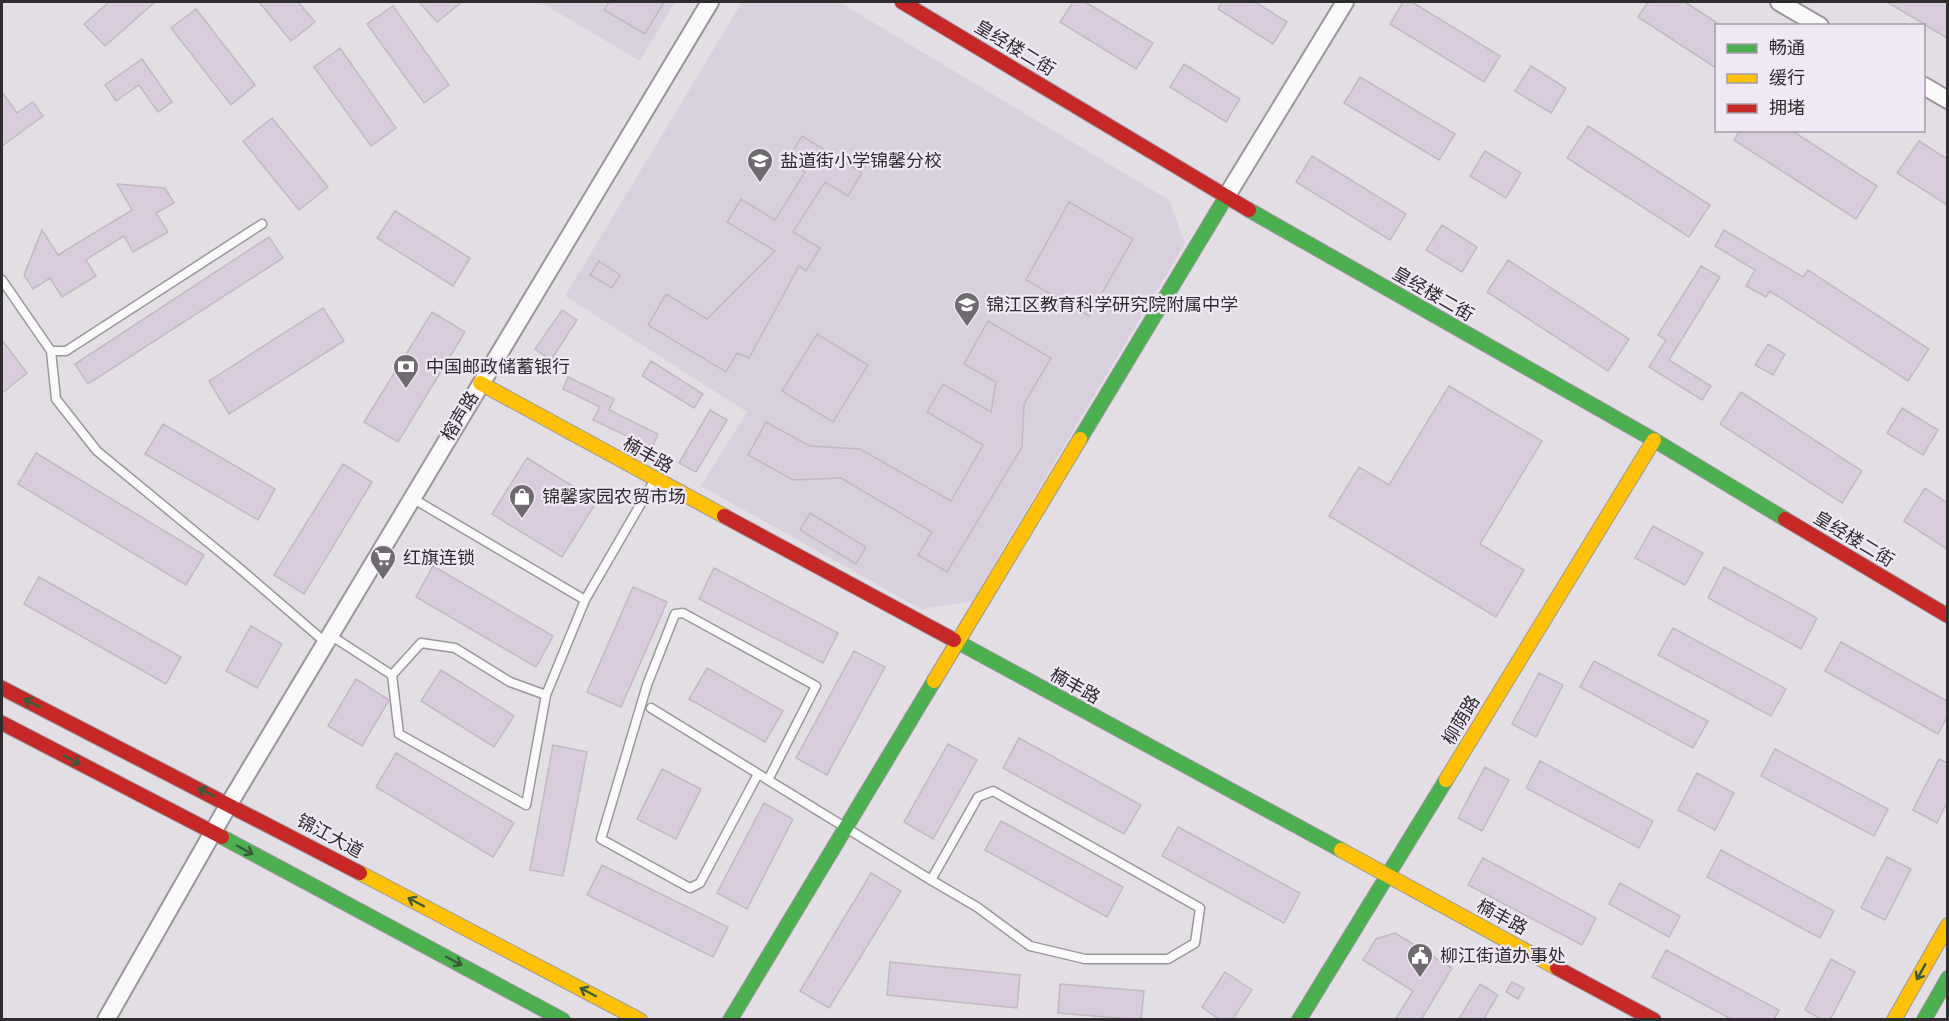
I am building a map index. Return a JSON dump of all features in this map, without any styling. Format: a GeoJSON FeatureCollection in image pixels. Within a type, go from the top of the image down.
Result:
{"type":"FeatureCollection","features":[{"type":"Feature","properties":{"kind":"street","name":"榕声路"},"geometry":{"type":"LineString","coordinates":[[106,1020],[229,804],[710,2]]}},
{"type":"Feature","properties":{"kind":"street","name":"皇经楼二街"},"geometry":{"type":"LineString","coordinates":[[902,2],[1226,196],[1654,440],[1947,616]]}},
{"type":"Feature","properties":{"kind":"street"},"geometry":{"type":"LineString","coordinates":[[730,1020],[1345,2]]}},
{"type":"Feature","properties":{"kind":"street"},"geometry":{"type":"LineString","coordinates":[[1779,2],[1817,24]]}},
{"type":"Feature","properties":{"kind":"street"},"geometry":{"type":"LineString","coordinates":[[1925,87],[1947,100]]}},
{"type":"Feature","properties":{"kind":"street","name":"楠丰路"},"geometry":{"type":"LineString","coordinates":[[480,383],[1654,1020]]}},
{"type":"Feature","properties":{"kind":"street","name":"柳荫路"},"geometry":{"type":"LineString","coordinates":[[1299,1020],[1654,440]]}},
{"type":"Feature","properties":{"kind":"street","name":"锦江大道"},"geometry":{"type":"LineString","coordinates":[[2,688],[229,804],[640,1020]]}},
{"type":"Feature","properties":{"kind":"street"},"geometry":{"type":"LineString","coordinates":[[2,723],[214,833],[563,1020]]}},
{"type":"Feature","properties":{"kind":"street"},"geometry":{"type":"LineString","coordinates":[[1894,1020],[1947,925]]}},
{"type":"Feature","properties":{"kind":"street"},"geometry":{"type":"LineString","coordinates":[[1924,1020],[1947,978]]}},
{"type":"Feature","properties":{"kind":"lane"},"geometry":{"type":"LineString","coordinates":[[51,351],[66,351],[262,224]]}},
{"type":"Feature","properties":{"kind":"lane"},"geometry":{"type":"LineString","coordinates":[[2,280],[51,351],[56,399],[97,451],[328,638],[392,675]]}},
{"type":"Feature","properties":{"kind":"lane"},"geometry":{"type":"LineString","coordinates":[[546,695],[510,682],[455,648],[421,643],[392,675],[399,734],[526,805],[546,695],[585,600],[655,479]]}},
{"type":"Feature","properties":{"kind":"lane"},"geometry":{"type":"LineString","coordinates":[[412,498],[585,600]]}},
{"type":"Feature","properties":{"kind":"lane"},"geometry":{"type":"LineString","coordinates":[[758,774],[700,882],[690,888],[601,839],[646,685],[675,614],[683,613],[816,686],[768,780]]}},
{"type":"Feature","properties":{"kind":"lane"},"geometry":{"type":"LineString","coordinates":[[651,708],[846,827],[931,880],[977,908],[1030,946],[1085,959],[1168,959],[1195,943],[1200,908],[993,790],[978,796],[931,880]]}},
{"type":"Feature","properties":{"kind":"shaded area"},"geometry":{"type":"Polygon","coordinates":[[[540,2],[675,2],[640,61],[540,2]]]}},
{"type":"Feature","properties":{"kind":"shaded area","name":"锦江区教育科学研究院附属中学"},"geometry":{"type":"Polygon","coordinates":[[[742,2],[839,2],[1169,200],[1185,243],[972,601],[921,609],[701,486],[747,412],[565,296],[742,2]]]}},
{"type":"Feature","properties":{"kind":"building"},"geometry":{"type":"Polygon","coordinates":[[[109,2],[155,2],[105,46],[84,24],[109,2]]]}},
{"type":"Feature","properties":{"kind":"building"},"geometry":{"type":"Polygon","coordinates":[[[259,2],[298,2],[315,22],[291,41],[259,2]]]}},
{"type":"Feature","properties":{"kind":"building"},"geometry":{"type":"Polygon","coordinates":[[[419,2],[462,2],[437,22],[419,2]]]}},
{"type":"Feature","properties":{"kind":"building"},"geometry":{"type":"Polygon","coordinates":[[[609,2],[664,2],[645,34],[604,10],[609,2]]]}},
{"type":"Feature","properties":{"kind":"building"},"geometry":{"type":"Polygon","coordinates":[[[1073,2],[1085,2],[1153,43],[1136,69],[1060,22],[1073,2]]]}},
{"type":"Feature","properties":{"kind":"building"},"geometry":{"type":"Polygon","coordinates":[[[1222,2],[1255,2],[1287,22],[1273,44],[1218,9],[1222,2]]]}},
{"type":"Feature","properties":{"kind":"building"},"geometry":{"type":"Polygon","coordinates":[[[1403,2],[1412,2],[1500,56],[1484,82],[1390,24],[1403,2]]]}},
{"type":"Feature","properties":{"kind":"building"},"geometry":{"type":"Polygon","coordinates":[[[1648,2],[1685,2],[1716,22],[1715,67],[1638,17],[1648,2]]]}},
{"type":"Feature","properties":{"kind":"building"},"geometry":{"type":"Polygon","coordinates":[[[1887,2],[1947,2],[1947,38],[1887,2]]]}},
{"type":"Feature","properties":{"kind":"building"},"geometry":{"type":"Polygon","coordinates":[[[393,6],[449,85],[424,103],[367,24],[393,6]]]}},
{"type":"Feature","properties":{"kind":"building"},"geometry":{"type":"Polygon","coordinates":[[[196,9],[255,85],[231,105],[171,28],[196,9]]]}},
{"type":"Feature","properties":{"kind":"building"},"geometry":{"type":"Polygon","coordinates":[[[340,48],[396,128],[371,146],[314,67],[340,48]]]}},
{"type":"Feature","properties":{"kind":"building"},"geometry":{"type":"Polygon","coordinates":[[[142,59],[172,102],[158,112],[139,85],[116,101],[105,85],[142,59]]]}},
{"type":"Feature","properties":{"kind":"building"},"geometry":{"type":"Polygon","coordinates":[[[1184,64],[1240,99],[1226,122],[1170,87],[1184,64]]]}},
{"type":"Feature","properties":{"kind":"building"},"geometry":{"type":"Polygon","coordinates":[[[1531,66],[1566,88],[1551,113],[1515,91],[1531,66]]]}},
{"type":"Feature","properties":{"kind":"building"},"geometry":{"type":"Polygon","coordinates":[[[1360,77],[1455,134],[1439,160],[1344,103],[1360,77]]]}},
{"type":"Feature","properties":{"kind":"building"},"geometry":{"type":"Polygon","coordinates":[[[2,92],[17,113],[33,102],[43,116],[2,146],[2,92]]]}},
{"type":"Feature","properties":{"kind":"building"},"geometry":{"type":"Polygon","coordinates":[[[272,118],[328,187],[299,210],[243,141],[272,118]]]}},
{"type":"Feature","properties":{"kind":"building"},"geometry":{"type":"Polygon","coordinates":[[[1588,126],[1710,205],[1689,237],[1567,158],[1588,126]]]}},
{"type":"Feature","properties":{"kind":"building"},"geometry":{"type":"Polygon","coordinates":[[[1739,132],[1794,132],[1877,186],[1856,219],[1734,140],[1739,132]]]}},
{"type":"Feature","properties":{"kind":"building"},"geometry":{"type":"Polygon","coordinates":[[[802,136],[862,173],[848,196],[825,182],[793,232],[820,248],[806,271],[799,266],[749,358],[737,353],[726,372],[648,325],[666,294],[707,319],[775,251],[727,222],[741,199],[775,220],[805,172],[787,161],[802,136]]]}},
{"type":"Feature","properties":{"kind":"building"},"geometry":{"type":"Polygon","coordinates":[[[1919,141],[1947,159],[1947,205],[1897,173],[1919,141]]]}},
{"type":"Feature","properties":{"kind":"building"},"geometry":{"type":"Polygon","coordinates":[[[1485,151],[1521,173],[1506,198],[1470,176],[1485,151]]]}},
{"type":"Feature","properties":{"kind":"building"},"geometry":{"type":"Polygon","coordinates":[[[1312,156],[1406,214],[1390,240],[1296,182],[1312,156]]]}},
{"type":"Feature","properties":{"kind":"building"},"geometry":{"type":"Polygon","coordinates":[[[117,184],[165,188],[174,203],[156,213],[168,232],[133,252],[124,236],[86,260],[96,276],[62,297],[50,278],[33,289],[24,275],[42,230],[58,255],[132,210],[117,184]]]}},
{"type":"Feature","properties":{"kind":"building"},"geometry":{"type":"Polygon","coordinates":[[[1069,202],[1133,239],[1089,316],[1026,280],[1069,202]]]}},
{"type":"Feature","properties":{"kind":"building"},"geometry":{"type":"Polygon","coordinates":[[[395,211],[470,258],[453,286],[377,238],[395,211]]]}},
{"type":"Feature","properties":{"kind":"building"},"geometry":{"type":"Polygon","coordinates":[[[1442,225],[1477,247],[1462,272],[1426,250],[1442,225]]]}},
{"type":"Feature","properties":{"kind":"building"},"geometry":{"type":"Polygon","coordinates":[[[1724,230],[1803,277],[1808,270],[1929,349],[1908,381],[1770,291],[1766,297],[1746,286],[1755,270],[1715,246],[1724,230]]]}},
{"type":"Feature","properties":{"kind":"building"},"geometry":{"type":"Polygon","coordinates":[[[269,237],[283,258],[88,384],[75,364],[269,237]]]}},
{"type":"Feature","properties":{"kind":"building"},"geometry":{"type":"Polygon","coordinates":[[[1508,260],[1629,339],[1608,371],[1487,292],[1508,260]]]}},
{"type":"Feature","properties":{"kind":"building"},"geometry":{"type":"Polygon","coordinates":[[[599,261],[620,275],[612,288],[590,275],[599,261]]]}},
{"type":"Feature","properties":{"kind":"building"},"geometry":{"type":"Polygon","coordinates":[[[1701,266],[1720,277],[1669,360],[1711,386],[1702,400],[1649,367],[1666,340],[1658,335],[1701,266]]]}},
{"type":"Feature","properties":{"kind":"building"},"geometry":{"type":"Polygon","coordinates":[[[323,308],[344,341],[229,414],[209,381],[323,308]]]}},
{"type":"Feature","properties":{"kind":"building"},"geometry":{"type":"Polygon","coordinates":[[[562,310],[577,320],[551,360],[535,349],[562,310]]]}},
{"type":"Feature","properties":{"kind":"building"},"geometry":{"type":"Polygon","coordinates":[[[432,312],[465,332],[398,442],[364,422],[432,312]]]}},
{"type":"Feature","properties":{"kind":"building"},"geometry":{"type":"Polygon","coordinates":[[[988,321],[1051,358],[1024,404],[1022,447],[947,572],[918,555],[932,532],[841,478],[793,480],[748,455],[766,422],[810,446],[860,449],[951,501],[983,445],[927,412],[943,384],[991,412],[996,382],[964,364],[988,321]]]}},
{"type":"Feature","properties":{"kind":"building"},"geometry":{"type":"Polygon","coordinates":[[[817,334],[868,365],[833,422],[782,391],[817,334]]]}},
{"type":"Feature","properties":{"kind":"building"},"geometry":{"type":"Polygon","coordinates":[[[2,340],[27,373],[2,393],[2,340]]]}},
{"type":"Feature","properties":{"kind":"building"},"geometry":{"type":"Polygon","coordinates":[[[1768,344],[1785,354],[1773,375],[1755,365],[1768,344]]]}},
{"type":"Feature","properties":{"kind":"building"},"geometry":{"type":"Polygon","coordinates":[[[651,361],[703,394],[694,408],[642,376],[651,361]]]}},
{"type":"Feature","properties":{"kind":"building"},"geometry":{"type":"Polygon","coordinates":[[[568,377],[614,399],[609,410],[658,434],[652,448],[593,420],[600,407],[563,389],[568,377]]]}},
{"type":"Feature","properties":{"kind":"building"},"geometry":{"type":"Polygon","coordinates":[[[1449,386],[1542,441],[1480,544],[1524,570],[1496,617],[1329,516],[1359,467],[1389,485],[1449,386]]]}},
{"type":"Feature","properties":{"kind":"building"},"geometry":{"type":"Polygon","coordinates":[[[1741,392],[1862,471],[1842,503],[1720,424],[1741,392]]]}},
{"type":"Feature","properties":{"kind":"building"},"geometry":{"type":"Polygon","coordinates":[[[1902,408],[1938,430],[1923,455],[1887,433],[1902,408]]]}},
{"type":"Feature","properties":{"kind":"building"},"geometry":{"type":"Polygon","coordinates":[[[710,410],[727,420],[696,472],[679,463],[710,410]]]}},
{"type":"Feature","properties":{"kind":"building"},"geometry":{"type":"Polygon","coordinates":[[[163,424],[275,489],[258,520],[145,454],[163,424]]]}},
{"type":"Feature","properties":{"kind":"building"},"geometry":{"type":"Polygon","coordinates":[[[36,453],[204,555],[186,585],[18,484],[36,453]]]}},
{"type":"Feature","properties":{"kind":"building"},"geometry":{"type":"Polygon","coordinates":[[[527,458],[597,501],[562,557],[492,514],[527,458]]]}},
{"type":"Feature","properties":{"kind":"building"},"geometry":{"type":"Polygon","coordinates":[[[343,464],[372,482],[304,594],[274,575],[343,464]]]}},
{"type":"Feature","properties":{"kind":"building"},"geometry":{"type":"Polygon","coordinates":[[[1925,488],[1947,503],[1947,549],[1904,521],[1925,488]]]}},
{"type":"Feature","properties":{"kind":"building"},"geometry":{"type":"Polygon","coordinates":[[[810,513],[866,547],[856,564],[800,530],[810,513]]]}},
{"type":"Feature","properties":{"kind":"building"},"geometry":{"type":"Polygon","coordinates":[[[1653,526],[1703,553],[1685,585],[1635,558],[1653,526]]]}},
{"type":"Feature","properties":{"kind":"building"},"geometry":{"type":"Polygon","coordinates":[[[433,566],[553,636],[536,667],[416,597],[433,566]]]}},
{"type":"Feature","properties":{"kind":"building"},"geometry":{"type":"Polygon","coordinates":[[[1724,567],[1817,618],[1801,649],[1708,598],[1724,567]]]}},
{"type":"Feature","properties":{"kind":"building"},"geometry":{"type":"Polygon","coordinates":[[[714,568],[838,633],[823,663],[699,599],[714,568]]]}},
{"type":"Feature","properties":{"kind":"building"},"geometry":{"type":"Polygon","coordinates":[[[39,577],[181,657],[166,684],[24,604],[39,577]]]}},
{"type":"Feature","properties":{"kind":"building"},"geometry":{"type":"Polygon","coordinates":[[[633,587],[667,602],[621,707],[587,692],[633,587]]]}},
{"type":"Feature","properties":{"kind":"building"},"geometry":{"type":"Polygon","coordinates":[[[251,626],[282,644],[257,688],[226,671],[251,626]]]}},
{"type":"Feature","properties":{"kind":"building"},"geometry":{"type":"Polygon","coordinates":[[[1673,628],[1786,689],[1771,716],[1658,655],[1673,628]]]}},
{"type":"Feature","properties":{"kind":"building"},"geometry":{"type":"Polygon","coordinates":[[[1841,642],[1947,701],[1947,717],[1938,734],[1825,671],[1841,642]]]}},
{"type":"Feature","properties":{"kind":"building"},"geometry":{"type":"Polygon","coordinates":[[[854,651],[885,667],[827,775],[796,758],[854,651]]]}},
{"type":"Feature","properties":{"kind":"building"},"geometry":{"type":"Polygon","coordinates":[[[1594,661],[1708,721],[1693,748],[1580,687],[1594,661]]]}},
{"type":"Feature","properties":{"kind":"building"},"geometry":{"type":"Polygon","coordinates":[[[707,668],[783,711],[765,742],[689,699],[707,668]]]}},
{"type":"Feature","properties":{"kind":"building"},"geometry":{"type":"Polygon","coordinates":[[[441,670],[514,716],[494,747],[421,701],[441,670]]]}},
{"type":"Feature","properties":{"kind":"building"},"geometry":{"type":"Polygon","coordinates":[[[1539,673],[1563,685],[1536,737],[1512,724],[1539,673]]]}},
{"type":"Feature","properties":{"kind":"building"},"geometry":{"type":"Polygon","coordinates":[[[356,679],[389,700],[362,746],[328,726],[356,679]]]}},
{"type":"Feature","properties":{"kind":"building"},"geometry":{"type":"Polygon","coordinates":[[[1019,738],[1141,805],[1124,834],[1003,768],[1019,738]]]}},
{"type":"Feature","properties":{"kind":"building"},"geometry":{"type":"Polygon","coordinates":[[[948,744],[977,760],[933,839],[904,822],[948,744]]]}},
{"type":"Feature","properties":{"kind":"building"},"geometry":{"type":"Polygon","coordinates":[[[553,745],[587,752],[563,876],[530,870],[553,745]]]}},
{"type":"Feature","properties":{"kind":"building"},"geometry":{"type":"Polygon","coordinates":[[[1775,749],[1888,809],[1874,836],[1761,776],[1775,749]]]}},
{"type":"Feature","properties":{"kind":"building"},"geometry":{"type":"Polygon","coordinates":[[[396,753],[514,823],[493,857],[376,787],[396,753]]]}},
{"type":"Feature","properties":{"kind":"building"},"geometry":{"type":"Polygon","coordinates":[[[1939,759],[1947,763],[1947,802],[1937,823],[1913,810],[1939,759]]]}},
{"type":"Feature","properties":{"kind":"building"},"geometry":{"type":"Polygon","coordinates":[[[1540,761],[1653,821],[1639,848],[1526,788],[1540,761]]]}},
{"type":"Feature","properties":{"kind":"building"},"geometry":{"type":"Polygon","coordinates":[[[1485,767],[1509,780],[1482,831],[1458,818],[1485,767]]]}},
{"type":"Feature","properties":{"kind":"building"},"geometry":{"type":"Polygon","coordinates":[[[662,769],[701,789],[676,839],[637,819],[662,769]]]}},
{"type":"Feature","properties":{"kind":"building"},"geometry":{"type":"Polygon","coordinates":[[[1697,773],[1734,793],[1715,830],[1678,810],[1697,773]]]}},
{"type":"Feature","properties":{"kind":"building"},"geometry":{"type":"Polygon","coordinates":[[[764,803],[793,819],[747,909],[717,893],[764,803]]]}},
{"type":"Feature","properties":{"kind":"building"},"geometry":{"type":"Polygon","coordinates":[[[1001,821],[1123,887],[1107,917],[985,850],[1001,821]]]}},
{"type":"Feature","properties":{"kind":"building"},"geometry":{"type":"Polygon","coordinates":[[[1178,827],[1300,893],[1284,923],[1162,856],[1178,827]]]}},
{"type":"Feature","properties":{"kind":"building"},"geometry":{"type":"Polygon","coordinates":[[[1721,850],[1834,911],[1820,938],[1707,877],[1721,850]]]}},
{"type":"Feature","properties":{"kind":"building"},"geometry":{"type":"Polygon","coordinates":[[[1887,857],[1911,869],[1885,920],[1861,908],[1887,857]]]}},
{"type":"Feature","properties":{"kind":"building"},"geometry":{"type":"Polygon","coordinates":[[[1483,858],[1596,918],[1582,945],[1468,885],[1483,858]]]}},
{"type":"Feature","properties":{"kind":"building"},"geometry":{"type":"Polygon","coordinates":[[[602,865],[728,927],[713,957],[587,895],[602,865]]]}},
{"type":"Feature","properties":{"kind":"building"},"geometry":{"type":"Polygon","coordinates":[[[871,873],[901,891],[829,1008],[800,991],[871,873]]]}},
{"type":"Feature","properties":{"kind":"building"},"geometry":{"type":"Polygon","coordinates":[[[1620,883],[1680,916],[1669,937],[1609,904],[1620,883]]]}},
{"type":"Feature","properties":{"kind":"building","name":"柳江街道办事处"},"geometry":{"type":"Polygon","coordinates":[[[1395,933],[1452,968],[1421,1020],[1395,1020],[1413,991],[1363,960],[1376,939],[1395,933]]]}},
{"type":"Feature","properties":{"kind":"building"},"geometry":{"type":"Polygon","coordinates":[[[1666,950],[1779,1010],[1774,1020],[1733,1020],[1652,977],[1666,950]]]}},
{"type":"Feature","properties":{"kind":"building"},"geometry":{"type":"Polygon","coordinates":[[[1831,959],[1855,972],[1830,1020],[1823,1020],[1805,1010],[1831,959]]]}},
{"type":"Feature","properties":{"kind":"building"},"geometry":{"type":"Polygon","coordinates":[[[890,962],[1020,975],[1017,1008],[887,995],[890,962]]]}},
{"type":"Feature","properties":{"kind":"building"},"geometry":{"type":"Polygon","coordinates":[[[1225,972],[1252,990],[1232,1020],[1220,1020],[1202,1007],[1225,972]]]}},
{"type":"Feature","properties":{"kind":"building"},"geometry":{"type":"Polygon","coordinates":[[[1512,982],[1524,988],[1518,999],[1506,992],[1512,982]]]}},
{"type":"Feature","properties":{"kind":"building"},"geometry":{"type":"Polygon","coordinates":[[[1060,984],[1144,991],[1141,1020],[1058,1013],[1060,984]]]}},
{"type":"Feature","properties":{"kind":"building"},"geometry":{"type":"Polygon","coordinates":[[[1480,984],[1498,995],[1483,1020],[1458,1020],[1480,984]]]}},
{"type":"Feature","properties":{"kind":"traffic: fast"},"geometry":{"type":"LineString","coordinates":[[1080,439],[1226,197]]}},
{"type":"Feature","properties":{"kind":"traffic: fast"},"geometry":{"type":"LineString","coordinates":[[1249,210],[1654,440],[1785,519]]}},
{"type":"Feature","properties":{"kind":"traffic: fast"},"geometry":{"type":"LineString","coordinates":[[954,640],[1341,850]]}},
{"type":"Feature","properties":{"kind":"traffic: fast"},"geometry":{"type":"LineString","coordinates":[[730,1020],[934,681]]}},
{"type":"Feature","properties":{"kind":"traffic: fast"},"geometry":{"type":"LineString","coordinates":[[1299,1020],[1446,780]]}},
{"type":"Feature","properties":{"kind":"traffic: fast"},"geometry":{"type":"LineString","coordinates":[[222,837],[563,1020]]}},
{"type":"Feature","properties":{"kind":"traffic: fast"},"geometry":{"type":"LineString","coordinates":[[1924,1020],[1948,978]]}},
{"type":"Feature","properties":{"kind":"traffic: slow"},"geometry":{"type":"LineString","coordinates":[[480,383],[724,516]]}},
{"type":"Feature","properties":{"kind":"traffic: slow"},"geometry":{"type":"LineString","coordinates":[[934,681],[1080,439]]}},
{"type":"Feature","properties":{"kind":"traffic: slow"},"geometry":{"type":"LineString","coordinates":[[1446,780],[1654,440]]}},
{"type":"Feature","properties":{"kind":"traffic: slow"},"geometry":{"type":"LineString","coordinates":[[1341,850],[1557,968]]}},
{"type":"Feature","properties":{"kind":"traffic: slow"},"geometry":{"type":"LineString","coordinates":[[360,873],[640,1020]]}},
{"type":"Feature","properties":{"kind":"traffic: slow"},"geometry":{"type":"LineString","coordinates":[[1894,1020],[1948,925]]}},
{"type":"Feature","properties":{"kind":"traffic: jam"},"geometry":{"type":"LineString","coordinates":[[902,2],[1249,210]]}},
{"type":"Feature","properties":{"kind":"traffic: jam"},"geometry":{"type":"LineString","coordinates":[[724,516],[954,640]]}},
{"type":"Feature","properties":{"kind":"traffic: jam"},"geometry":{"type":"LineString","coordinates":[[1785,519],[1948,616]]}},
{"type":"Feature","properties":{"kind":"traffic: jam"},"geometry":{"type":"LineString","coordinates":[[2,688],[360,873]]}},
{"type":"Feature","properties":{"kind":"traffic: jam"},"geometry":{"type":"LineString","coordinates":[[2,723],[222,837]]}},
{"type":"Feature","properties":{"kind":"traffic: jam"},"geometry":{"type":"LineString","coordinates":[[1557,968],[1654,1020]]}},
{"type":"Feature","properties":{"kind":"place","name":"盐道街小学锦馨分校"},"geometry":{"type":"Point","coordinates":[760,184]}},
{"type":"Feature","properties":{"kind":"place","name":"锦江区教育科学研究院附属中学"},"geometry":{"type":"Point","coordinates":[967,328]}},
{"type":"Feature","properties":{"kind":"place","name":"中国邮政储蓄银行"},"geometry":{"type":"Point","coordinates":[406,390]}},
{"type":"Feature","properties":{"kind":"place","name":"锦馨家园农贸市场"},"geometry":{"type":"Point","coordinates":[522,520]}},
{"type":"Feature","properties":{"kind":"place","name":"红旗连锁"},"geometry":{"type":"Point","coordinates":[383,581]}},
{"type":"Feature","properties":{"kind":"place","name":"柳江街道办事处"},"geometry":{"type":"Point","coordinates":[1420,979]}}]}
